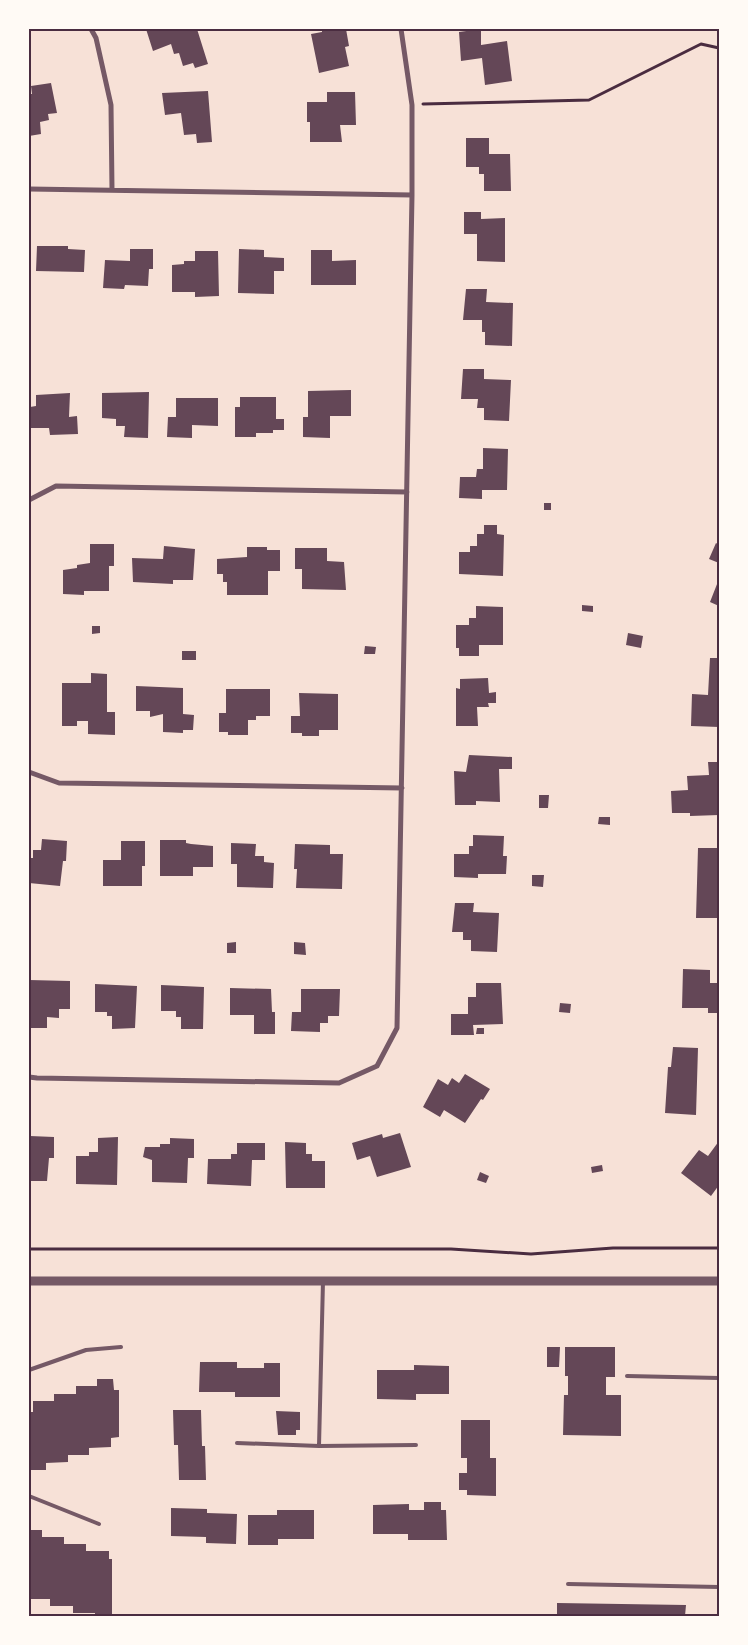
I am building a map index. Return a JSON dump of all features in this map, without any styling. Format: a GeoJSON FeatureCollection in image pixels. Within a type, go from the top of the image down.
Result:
{"type":"FeatureCollection","features":[{"type":"Feature","properties":{"kind":"street"},"geometry":{"type":"LineString","coordinates":[[91,29],[96,38],[112,105],[112,190]]}},
{"type":"Feature","properties":{"kind":"street"},"geometry":{"type":"LineString","coordinates":[[29,1077],[339,1083],[377,1066],[397,1028],[412,195],[412,105],[401,29]]}},
{"type":"Feature","properties":{"kind":"street"},"geometry":{"type":"LineString","coordinates":[[29,189],[412,195]]}},
{"type":"Feature","properties":{"kind":"street"},"geometry":{"type":"LineString","coordinates":[[29,500],[56,486],[407,492]]}},
{"type":"Feature","properties":{"kind":"street"},"geometry":{"type":"LineString","coordinates":[[29,772],[59,783],[402,788]]}},
{"type":"Feature","properties":{"kind":"street"},"geometry":{"type":"LineString","coordinates":[[29,1281],[719,1281]]}},
{"type":"Feature","properties":{"kind":"lane"},"geometry":{"type":"LineString","coordinates":[[320,1446],[323,1281]]}},
{"type":"Feature","properties":{"kind":"lane"},"geometry":{"type":"LineString","coordinates":[[29,1370],[86,1350],[121,1347]]}},
{"type":"Feature","properties":{"kind":"lane"},"geometry":{"type":"LineString","coordinates":[[627,1376],[719,1378]]}},
{"type":"Feature","properties":{"kind":"lane"},"geometry":{"type":"LineString","coordinates":[[237,1443],[320,1446],[416,1445]]}},
{"type":"Feature","properties":{"kind":"lane"},"geometry":{"type":"LineString","coordinates":[[29,1496],[98,1524]]}},
{"type":"Feature","properties":{"kind":"lane"},"geometry":{"type":"LineString","coordinates":[[568,1584],[719,1587]]}},
{"type":"Feature","properties":{"kind":"path"},"geometry":{"type":"LineString","coordinates":[[412,105],[589,100],[701,44],[719,48]]}},
{"type":"Feature","properties":{"kind":"path"},"geometry":{"type":"LineString","coordinates":[[29,1249],[451,1249],[530,1254],[613,1248],[719,1248]]}},
{"type":"Feature","properties":{"kind":"building"},"geometry":{"type":"Polygon","coordinates":[[[146,29],[197,29],[208,64],[195,68],[193,63],[183,66],[179,53],[174,54],[171,44],[153,51],[146,29]]]}},
{"type":"Feature","properties":{"kind":"building"},"geometry":{"type":"Polygon","coordinates":[[[322,29],[346,29],[349,46],[345,47],[349,66],[319,73],[311,34],[322,32],[322,29]]]}},
{"type":"Feature","properties":{"kind":"building"},"geometry":{"type":"Polygon","coordinates":[[[481,29],[481,45],[507,41],[512,81],[485,85],[482,58],[461,61],[459,32],[481,29]]]}},
{"type":"Feature","properties":{"kind":"building"},"geometry":{"type":"Polygon","coordinates":[[[51,83],[57,113],[48,114],[49,120],[40,122],[41,134],[29,136],[29,94],[32,94],[31,86],[51,83]]]}},
{"type":"Feature","properties":{"kind":"building"},"geometry":{"type":"Polygon","coordinates":[[[208,91],[212,142],[197,143],[196,134],[184,135],[181,113],[165,115],[162,93],[208,91]]]}},
{"type":"Feature","properties":{"kind":"building"},"geometry":{"type":"Polygon","coordinates":[[[327,92],[355,92],[356,125],[340,125],[342,142],[310,142],[307,102],[327,102],[327,92]]]}},
{"type":"Feature","properties":{"kind":"building"},"geometry":{"type":"Polygon","coordinates":[[[466,138],[489,138],[489,154],[510,154],[511,191],[484,191],[484,174],[479,174],[479,167],[466,167],[466,138]]]}},
{"type":"Feature","properties":{"kind":"building"},"geometry":{"type":"Polygon","coordinates":[[[464,212],[481,212],[481,219],[505,218],[505,262],[477,261],[477,234],[464,234],[464,212]]]}},
{"type":"Feature","properties":{"kind":"building"},"geometry":{"type":"Polygon","coordinates":[[[37,246],[68,246],[68,249],[85,250],[84,272],[36,271],[37,246]]]}},
{"type":"Feature","properties":{"kind":"building"},"geometry":{"type":"Polygon","coordinates":[[[130,249],[153,249],[153,269],[149,269],[148,286],[125,285],[124,289],[103,288],[105,260],[130,261],[130,249]]]}},
{"type":"Feature","properties":{"kind":"building"},"geometry":{"type":"Polygon","coordinates":[[[239,249],[264,250],[264,257],[284,258],[284,271],[274,271],[274,294],[238,293],[239,249]]]}},
{"type":"Feature","properties":{"kind":"building"},"geometry":{"type":"Polygon","coordinates":[[[311,250],[332,250],[332,261],[356,260],[356,285],[311,285],[311,250]]]}},
{"type":"Feature","properties":{"kind":"building"},"geometry":{"type":"Polygon","coordinates":[[[195,251],[218,251],[219,296],[195,297],[195,292],[172,292],[172,265],[184,264],[184,261],[195,261],[195,251]]]}},
{"type":"Feature","properties":{"kind":"building"},"geometry":{"type":"Polygon","coordinates":[[[466,289],[487,289],[486,302],[513,303],[512,346],[485,345],[485,332],[482,332],[482,320],[463,320],[466,289]]]}},
{"type":"Feature","properties":{"kind":"building"},"geometry":{"type":"Polygon","coordinates":[[[463,369],[484,369],[484,379],[511,380],[509,421],[484,420],[484,408],[477,408],[478,399],[461,399],[463,369]]]}},
{"type":"Feature","properties":{"kind":"building"},"geometry":{"type":"Polygon","coordinates":[[[351,390],[351,416],[330,416],[330,438],[303,437],[303,417],[308,417],[308,391],[351,390]]]}},
{"type":"Feature","properties":{"kind":"building"},"geometry":{"type":"Polygon","coordinates":[[[149,392],[148,438],[124,437],[125,426],[116,426],[116,419],[102,418],[102,393],[149,392]]]}},
{"type":"Feature","properties":{"kind":"building"},"geometry":{"type":"Polygon","coordinates":[[[70,393],[69,417],[77,416],[78,434],[50,435],[49,428],[31,428],[30,407],[36,406],[36,395],[70,393]]]}},
{"type":"Feature","properties":{"kind":"building"},"geometry":{"type":"Polygon","coordinates":[[[240,397],[276,397],[276,419],[284,419],[284,430],[273,430],[273,433],[256,433],[256,437],[235,437],[235,407],[240,407],[240,397]]]}},
{"type":"Feature","properties":{"kind":"building"},"geometry":{"type":"Polygon","coordinates":[[[176,398],[218,398],[218,426],[192,425],[192,438],[167,437],[168,417],[176,417],[176,398]]]}},
{"type":"Feature","properties":{"kind":"building"},"geometry":{"type":"Polygon","coordinates":[[[483,448],[508,449],[507,490],[482,490],[482,499],[459,498],[460,477],[476,477],[477,469],[483,469],[483,448]]]}},
{"type":"Feature","properties":{"kind":"building"},"geometry":{"type":"Polygon","coordinates":[[[544,503],[551,503],[551,510],[544,510],[544,503]]]}},
{"type":"Feature","properties":{"kind":"building"},"geometry":{"type":"Polygon","coordinates":[[[484,525],[497,525],[497,534],[504,535],[503,576],[459,574],[459,552],[470,552],[470,546],[477,546],[477,534],[484,534],[484,525]]]}},
{"type":"Feature","properties":{"kind":"building"},"geometry":{"type":"Polygon","coordinates":[[[716,543],[719,545],[719,563],[709,559],[716,543]]]}},
{"type":"Feature","properties":{"kind":"building"},"geometry":{"type":"Polygon","coordinates":[[[90,544],[114,544],[114,566],[109,566],[109,591],[84,591],[84,595],[63,594],[63,570],[77,568],[77,565],[90,563],[90,544]]]}},
{"type":"Feature","properties":{"kind":"building"},"geometry":{"type":"Polygon","coordinates":[[[164,546],[195,549],[193,580],[173,580],[173,584],[133,582],[132,558],[163,559],[164,546]]]}},
{"type":"Feature","properties":{"kind":"building"},"geometry":{"type":"Polygon","coordinates":[[[247,547],[267,547],[267,550],[280,550],[280,571],[268,571],[268,595],[227,595],[227,582],[223,582],[223,574],[217,574],[217,559],[247,557],[247,547]]]}},
{"type":"Feature","properties":{"kind":"building"},"geometry":{"type":"Polygon","coordinates":[[[295,548],[327,548],[327,561],[344,562],[346,590],[302,589],[302,569],[295,569],[295,548]]]}},
{"type":"Feature","properties":{"kind":"building"},"geometry":{"type":"Polygon","coordinates":[[[719,579],[719,606],[710,602],[719,579]]]}},
{"type":"Feature","properties":{"kind":"building"},"geometry":{"type":"Polygon","coordinates":[[[582,605],[593,606],[593,612],[582,611],[582,605]]]}},
{"type":"Feature","properties":{"kind":"building"},"geometry":{"type":"Polygon","coordinates":[[[476,606],[503,607],[503,645],[479,645],[479,656],[459,656],[459,648],[456,648],[456,625],[469,625],[469,618],[476,618],[476,606]]]}},
{"type":"Feature","properties":{"kind":"building"},"geometry":{"type":"Polygon","coordinates":[[[92,626],[100,626],[100,633],[92,634],[92,626]]]}},
{"type":"Feature","properties":{"kind":"building"},"geometry":{"type":"Polygon","coordinates":[[[628,633],[643,636],[641,648],[626,645],[628,633]]]}},
{"type":"Feature","properties":{"kind":"building"},"geometry":{"type":"Polygon","coordinates":[[[365,646],[376,647],[375,654],[364,654],[365,646]]]}},
{"type":"Feature","properties":{"kind":"building"},"geometry":{"type":"Polygon","coordinates":[[[182,651],[196,651],[196,660],[182,660],[182,651]]]}},
{"type":"Feature","properties":{"kind":"building"},"geometry":{"type":"Polygon","coordinates":[[[710,658],[719,658],[719,727],[691,726],[692,694],[708,695],[710,658]]]}},
{"type":"Feature","properties":{"kind":"building"},"geometry":{"type":"Polygon","coordinates":[[[91,673],[107,674],[107,712],[115,712],[115,735],[88,734],[88,721],[77,721],[77,726],[62,726],[62,683],[91,683],[91,673]]]}},
{"type":"Feature","properties":{"kind":"building"},"geometry":{"type":"Polygon","coordinates":[[[488,678],[489,693],[496,692],[496,703],[488,703],[489,707],[477,707],[478,726],[456,726],[456,688],[460,689],[460,679],[488,678]]]}},
{"type":"Feature","properties":{"kind":"building"},"geometry":{"type":"Polygon","coordinates":[[[136,686],[183,688],[183,714],[194,715],[193,730],[183,730],[183,733],[163,732],[163,714],[150,717],[150,711],[136,711],[136,686]]]}},
{"type":"Feature","properties":{"kind":"building"},"geometry":{"type":"Polygon","coordinates":[[[226,689],[270,689],[270,716],[256,716],[256,720],[248,720],[248,735],[228,735],[228,732],[219,732],[219,713],[226,713],[226,689]]]}},
{"type":"Feature","properties":{"kind":"building"},"geometry":{"type":"Polygon","coordinates":[[[299,693],[338,694],[338,730],[319,730],[319,736],[302,736],[302,733],[291,733],[291,716],[300,716],[299,693]]]}},
{"type":"Feature","properties":{"kind":"building"},"geometry":{"type":"Polygon","coordinates":[[[469,755],[512,757],[512,769],[499,769],[500,802],[476,801],[476,805],[455,805],[454,771],[466,772],[469,755]]]}},
{"type":"Feature","properties":{"kind":"building"},"geometry":{"type":"Polygon","coordinates":[[[708,762],[719,762],[719,815],[690,816],[690,813],[672,813],[671,791],[688,790],[687,776],[709,775],[708,762]]]}},
{"type":"Feature","properties":{"kind":"building"},"geometry":{"type":"Polygon","coordinates":[[[539,795],[549,795],[548,808],[539,808],[539,795]]]}},
{"type":"Feature","properties":{"kind":"building"},"geometry":{"type":"Polygon","coordinates":[[[599,817],[610,817],[610,825],[598,824],[599,817]]]}},
{"type":"Feature","properties":{"kind":"building"},"geometry":{"type":"Polygon","coordinates":[[[473,835],[504,836],[503,856],[507,856],[506,874],[478,874],[478,878],[454,877],[454,854],[469,854],[469,846],[473,846],[473,835]]]}},
{"type":"Feature","properties":{"kind":"building"},"geometry":{"type":"Polygon","coordinates":[[[42,839],[67,841],[66,861],[63,861],[60,886],[29,883],[29,858],[33,858],[33,850],[41,850],[42,839]]]}},
{"type":"Feature","properties":{"kind":"building"},"geometry":{"type":"Polygon","coordinates":[[[160,840],[186,840],[186,843],[213,846],[213,867],[193,867],[193,876],[160,876],[160,840]]]}},
{"type":"Feature","properties":{"kind":"building"},"geometry":{"type":"Polygon","coordinates":[[[121,841],[145,841],[145,866],[142,866],[142,886],[103,886],[103,860],[121,860],[121,841]]]}},
{"type":"Feature","properties":{"kind":"building"},"geometry":{"type":"Polygon","coordinates":[[[231,843],[256,844],[255,856],[264,856],[264,862],[274,863],[273,888],[237,887],[237,864],[231,864],[231,843]]]}},
{"type":"Feature","properties":{"kind":"building"},"geometry":{"type":"Polygon","coordinates":[[[295,844],[330,845],[330,854],[343,854],[342,889],[296,888],[297,869],[294,869],[295,844]]]}},
{"type":"Feature","properties":{"kind":"building"},"geometry":{"type":"Polygon","coordinates":[[[698,848],[719,848],[719,918],[696,918],[698,848]]]}},
{"type":"Feature","properties":{"kind":"building"},"geometry":{"type":"Polygon","coordinates":[[[532,875],[544,875],[543,887],[532,886],[532,875]]]}},
{"type":"Feature","properties":{"kind":"building"},"geometry":{"type":"Polygon","coordinates":[[[455,903],[474,903],[473,912],[499,913],[497,952],[471,951],[471,940],[463,940],[463,932],[452,932],[455,903]]]}},
{"type":"Feature","properties":{"kind":"building"},"geometry":{"type":"Polygon","coordinates":[[[236,942],[236,953],[227,953],[227,943],[236,942]]]}},
{"type":"Feature","properties":{"kind":"building"},"geometry":{"type":"Polygon","coordinates":[[[294,942],[305,943],[306,955],[294,954],[294,942]]]}},
{"type":"Feature","properties":{"kind":"building"},"geometry":{"type":"Polygon","coordinates":[[[683,969],[710,970],[710,983],[719,983],[719,1013],[708,1013],[708,1008],[682,1008],[683,969]]]}},
{"type":"Feature","properties":{"kind":"building"},"geometry":{"type":"Polygon","coordinates":[[[29,980],[70,981],[70,1009],[59,1009],[59,1018],[47,1017],[47,1028],[29,1028],[29,980]]]}},
{"type":"Feature","properties":{"kind":"building"},"geometry":{"type":"Polygon","coordinates":[[[476,983],[501,983],[503,1024],[473,1025],[474,1035],[451,1035],[451,1014],[468,1014],[468,997],[476,997],[476,983]]]}},
{"type":"Feature","properties":{"kind":"building"},"geometry":{"type":"Polygon","coordinates":[[[95,984],[137,986],[135,1028],[112,1029],[112,1016],[107,1016],[107,1012],[95,1012],[95,984]]]}},
{"type":"Feature","properties":{"kind":"building"},"geometry":{"type":"Polygon","coordinates":[[[161,985],[204,987],[203,1029],[181,1029],[181,1017],[176,1017],[176,1011],[161,1011],[161,985]]]}},
{"type":"Feature","properties":{"kind":"building"},"geometry":{"type":"Polygon","coordinates":[[[230,988],[271,989],[272,1012],[275,1012],[275,1034],[254,1034],[254,1015],[230,1015],[230,988]]]}},
{"type":"Feature","properties":{"kind":"building"},"geometry":{"type":"Polygon","coordinates":[[[301,989],[340,989],[339,1016],[328,1016],[328,1023],[320,1023],[320,1032],[291,1031],[292,1012],[301,1012],[301,989]]]}},
{"type":"Feature","properties":{"kind":"building"},"geometry":{"type":"Polygon","coordinates":[[[560,1003],[571,1004],[570,1013],[559,1012],[560,1003]]]}},
{"type":"Feature","properties":{"kind":"building"},"geometry":{"type":"Polygon","coordinates":[[[477,1028],[484,1028],[484,1034],[476,1034],[477,1028]]]}},
{"type":"Feature","properties":{"kind":"building"},"geometry":{"type":"Polygon","coordinates":[[[673,1047],[698,1048],[696,1115],[665,1113],[668,1067],[671,1067],[673,1047]]]}},
{"type":"Feature","properties":{"kind":"building"},"geometry":{"type":"Polygon","coordinates":[[[465,1074],[490,1089],[465,1123],[444,1110],[440,1117],[423,1107],[438,1079],[448,1085],[452,1078],[459,1083],[465,1074]]]}},
{"type":"Feature","properties":{"kind":"building"},"geometry":{"type":"Polygon","coordinates":[[[400,1133],[411,1167],[377,1177],[370,1156],[357,1160],[352,1143],[382,1134],[383,1138],[400,1133]]]}},
{"type":"Feature","properties":{"kind":"building"},"geometry":{"type":"Polygon","coordinates":[[[30,1136],[54,1137],[54,1158],[49,1158],[47,1181],[29,1181],[30,1136]]]}},
{"type":"Feature","properties":{"kind":"building"},"geometry":{"type":"Polygon","coordinates":[[[118,1137],[117,1185],[76,1184],[76,1156],[89,1156],[89,1152],[98,1152],[98,1138],[118,1137]]]}},
{"type":"Feature","properties":{"kind":"building"},"geometry":{"type":"Polygon","coordinates":[[[170,1138],[194,1139],[194,1158],[188,1158],[187,1183],[152,1182],[152,1160],[143,1157],[145,1147],[160,1147],[160,1144],[170,1144],[170,1138]]]}},
{"type":"Feature","properties":{"kind":"building"},"geometry":{"type":"Polygon","coordinates":[[[719,1141],[719,1185],[711,1196],[681,1173],[699,1150],[708,1156],[719,1141]]]}},
{"type":"Feature","properties":{"kind":"building"},"geometry":{"type":"Polygon","coordinates":[[[285,1142],[306,1143],[306,1154],[312,1154],[312,1161],[325,1161],[325,1188],[286,1188],[285,1142]]]}},
{"type":"Feature","properties":{"kind":"building"},"geometry":{"type":"Polygon","coordinates":[[[237,1143],[265,1143],[265,1160],[252,1160],[251,1186],[207,1184],[208,1159],[231,1159],[231,1154],[237,1154],[237,1143]]]}},
{"type":"Feature","properties":{"kind":"building"},"geometry":{"type":"Polygon","coordinates":[[[602,1165],[603,1171],[592,1173],[591,1167],[602,1165]]]}},
{"type":"Feature","properties":{"kind":"building"},"geometry":{"type":"Polygon","coordinates":[[[480,1172],[489,1176],[486,1183],[477,1180],[480,1172]]]}},
{"type":"Feature","properties":{"kind":"building"},"geometry":{"type":"Polygon","coordinates":[[[547,1347],[560,1347],[559,1367],[547,1367],[547,1347]]]}},
{"type":"Feature","properties":{"kind":"building"},"geometry":{"type":"Polygon","coordinates":[[[565,1347],[615,1347],[615,1377],[606,1377],[606,1395],[621,1395],[621,1436],[563,1435],[564,1395],[568,1395],[568,1376],[565,1376],[565,1347]]]}},
{"type":"Feature","properties":{"kind":"building"},"geometry":{"type":"Polygon","coordinates":[[[200,1362],[237,1362],[237,1368],[264,1368],[264,1363],[280,1363],[280,1397],[235,1397],[235,1392],[199,1392],[200,1362]]]}},
{"type":"Feature","properties":{"kind":"building"},"geometry":{"type":"Polygon","coordinates":[[[414,1365],[449,1366],[449,1394],[416,1394],[416,1400],[377,1399],[377,1370],[414,1370],[414,1365]]]}},
{"type":"Feature","properties":{"kind":"building"},"geometry":{"type":"Polygon","coordinates":[[[97,1379],[113,1379],[114,1390],[119,1390],[119,1437],[111,1438],[111,1447],[89,1448],[89,1455],[68,1455],[68,1462],[46,1463],[46,1470],[29,1470],[29,1412],[33,1412],[33,1401],[54,1401],[54,1394],[76,1394],[76,1386],[97,1386],[97,1379]]]}},
{"type":"Feature","properties":{"kind":"building"},"geometry":{"type":"Polygon","coordinates":[[[173,1410],[201,1410],[202,1446],[205,1446],[206,1480],[179,1480],[178,1445],[174,1445],[173,1410]]]}},
{"type":"Feature","properties":{"kind":"building"},"geometry":{"type":"Polygon","coordinates":[[[276,1411],[300,1412],[300,1430],[296,1430],[296,1435],[278,1435],[276,1411]]]}},
{"type":"Feature","properties":{"kind":"building"},"geometry":{"type":"Polygon","coordinates":[[[461,1420],[490,1420],[490,1458],[496,1458],[496,1496],[467,1495],[467,1490],[459,1490],[459,1473],[467,1473],[467,1458],[461,1458],[461,1420]]]}},
{"type":"Feature","properties":{"kind":"building"},"geometry":{"type":"Polygon","coordinates":[[[424,1502],[441,1502],[441,1510],[446,1510],[447,1540],[408,1540],[408,1534],[373,1534],[373,1505],[409,1504],[409,1510],[424,1510],[424,1502]]]}},
{"type":"Feature","properties":{"kind":"building"},"geometry":{"type":"Polygon","coordinates":[[[171,1508],[207,1509],[207,1513],[237,1514],[236,1544],[206,1543],[206,1537],[171,1536],[171,1508]]]}},
{"type":"Feature","properties":{"kind":"building"},"geometry":{"type":"Polygon","coordinates":[[[277,1510],[314,1510],[314,1539],[278,1539],[278,1545],[248,1545],[248,1515],[277,1515],[277,1510]]]}},
{"type":"Feature","properties":{"kind":"building"},"geometry":{"type":"Polygon","coordinates":[[[29,1530],[42,1530],[42,1537],[64,1537],[64,1544],[86,1544],[86,1551],[109,1551],[109,1559],[112,1559],[112,1616],[95,1616],[95,1613],[73,1613],[73,1606],[50,1606],[50,1599],[30,1599],[29,1530]]]}},
{"type":"Feature","properties":{"kind":"building"},"geometry":{"type":"Polygon","coordinates":[[[557,1603],[686,1605],[685,1616],[557,1616],[557,1603]]]}}]}
